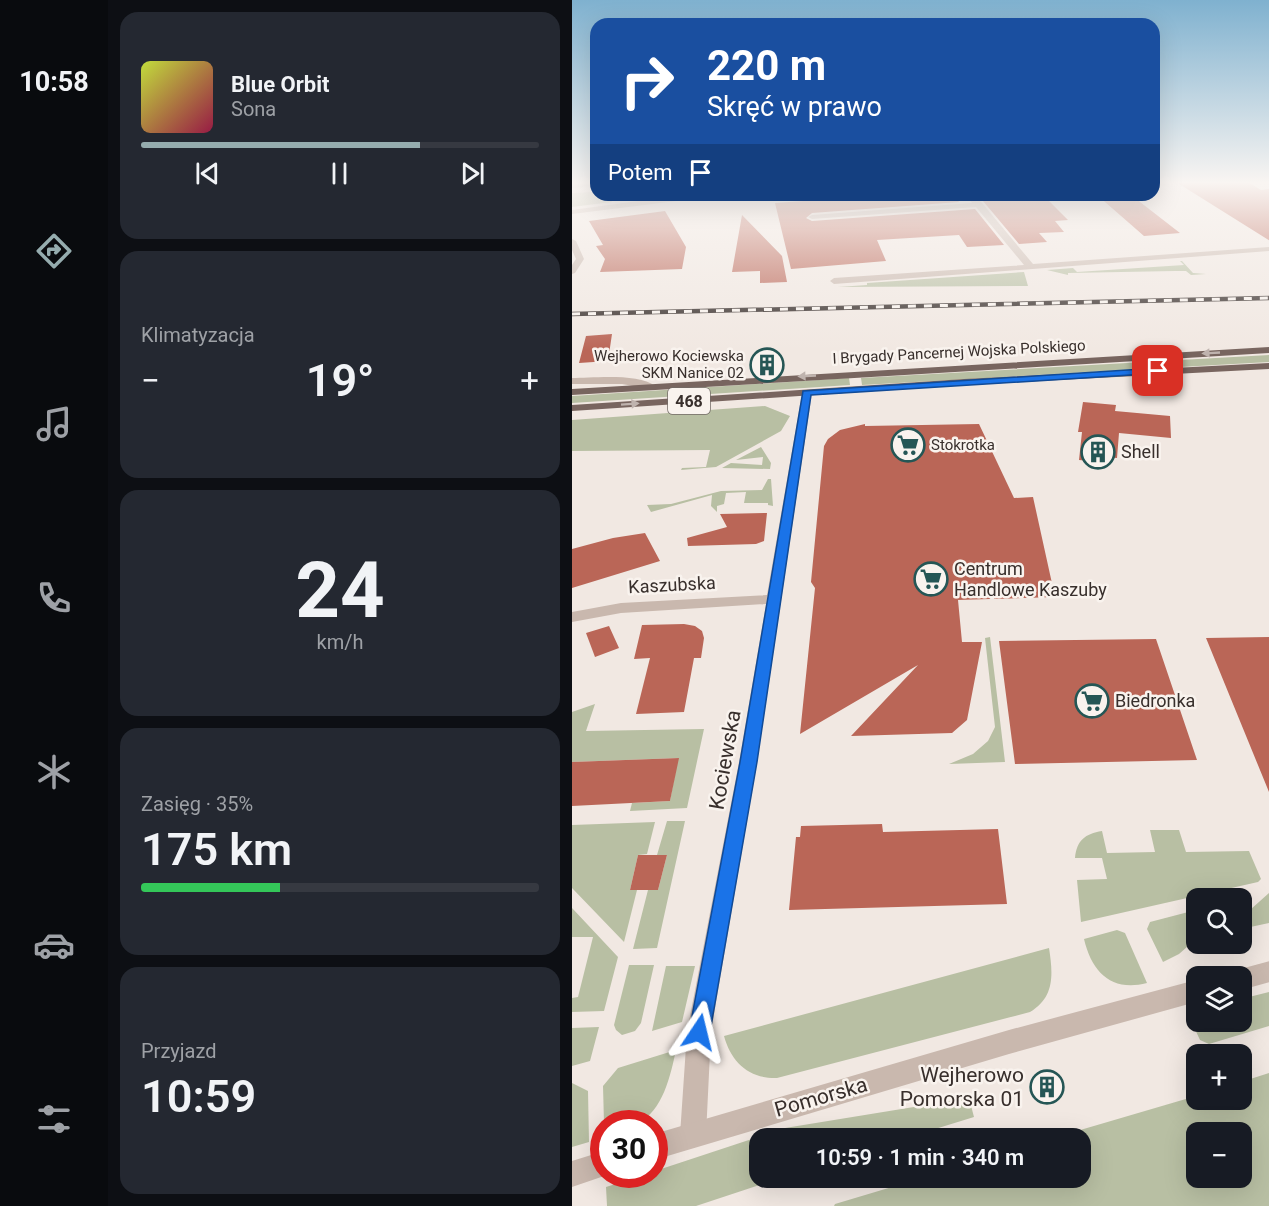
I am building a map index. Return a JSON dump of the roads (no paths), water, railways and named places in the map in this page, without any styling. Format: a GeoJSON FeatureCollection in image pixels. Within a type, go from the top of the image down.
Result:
{"type":"FeatureCollection","features":[{"type":"Feature","properties":{"kind":"main road","name":"I Brygady Pancernej Wojska Polskiego"},"geometry":{"type":"LineString","coordinates":[[572,392],[1270,350]]}},
{"type":"Feature","properties":{"kind":"main road","name":"I Brygady Pancernej Wojska Polskiego"},"geometry":{"type":"LineString","coordinates":[[572,408],[1270,366]]}},
{"type":"Feature","properties":{"kind":"street"},"geometry":{"type":"LineString","coordinates":[[1007,238],[1030,266]]}},
{"type":"Feature","properties":{"kind":"street"},"geometry":{"type":"LineString","coordinates":[[572,241],[580,259],[572,271]]}},
{"type":"Feature","properties":{"kind":"street"},"geometry":{"type":"LineString","coordinates":[[834,281],[1270,249]]}},
{"type":"Feature","properties":{"kind":"street","name":"I Brygady Pancernej Wojska Polskiego"},"geometry":{"type":"LineString","coordinates":[[572,381],[622,381],[650,386]]}},
{"type":"Feature","properties":{"kind":"street","name":"Kociewska"},"geometry":{"type":"LineString","coordinates":[[693,1135],[699,1032],[748,762],[807,393]]}},
{"type":"Feature","properties":{"kind":"street","name":"Kaszubska"},"geometry":{"type":"LineString","coordinates":[[572,617],[629,607],[774,599]]}},
{"type":"Feature","properties":{"kind":"street"},"geometry":{"type":"LineString","coordinates":[[1252,976],[1270,971]]}},
{"type":"Feature","properties":{"kind":"street","name":"Pomorska"},"geometry":{"type":"LineString","coordinates":[[668,1143],[1009,1042],[1186,994]]}},
{"type":"Feature","properties":{"kind":"street"},"geometry":{"type":"LineString","coordinates":[[572,1174],[590,1168]]}},
{"type":"Feature","properties":{"kind":"railway"},"geometry":{"type":"LineString","coordinates":[[572,314],[1270,298]]}},
{"type":"Feature","properties":{"kind":"place","name":"Wejherowo Kociewska SKM Nanice 02"},"geometry":{"type":"Point","coordinates":[767,365]}},
{"type":"Feature","properties":{"kind":"place","name":"Stokrotka"},"geometry":{"type":"Point","coordinates":[908,445]}},
{"type":"Feature","properties":{"kind":"place","name":"Shell"},"geometry":{"type":"Point","coordinates":[1098,452]}},
{"type":"Feature","properties":{"kind":"place","name":"Centrum Handlowe Kaszuby"},"geometry":{"type":"Point","coordinates":[931,579]}},
{"type":"Feature","properties":{"kind":"place","name":"Biedronka"},"geometry":{"type":"Point","coordinates":[1092,701]}},
{"type":"Feature","properties":{"kind":"place","name":"Wejherowo Pomorska 01"},"geometry":{"type":"Point","coordinates":[1047,1087]}}]}
